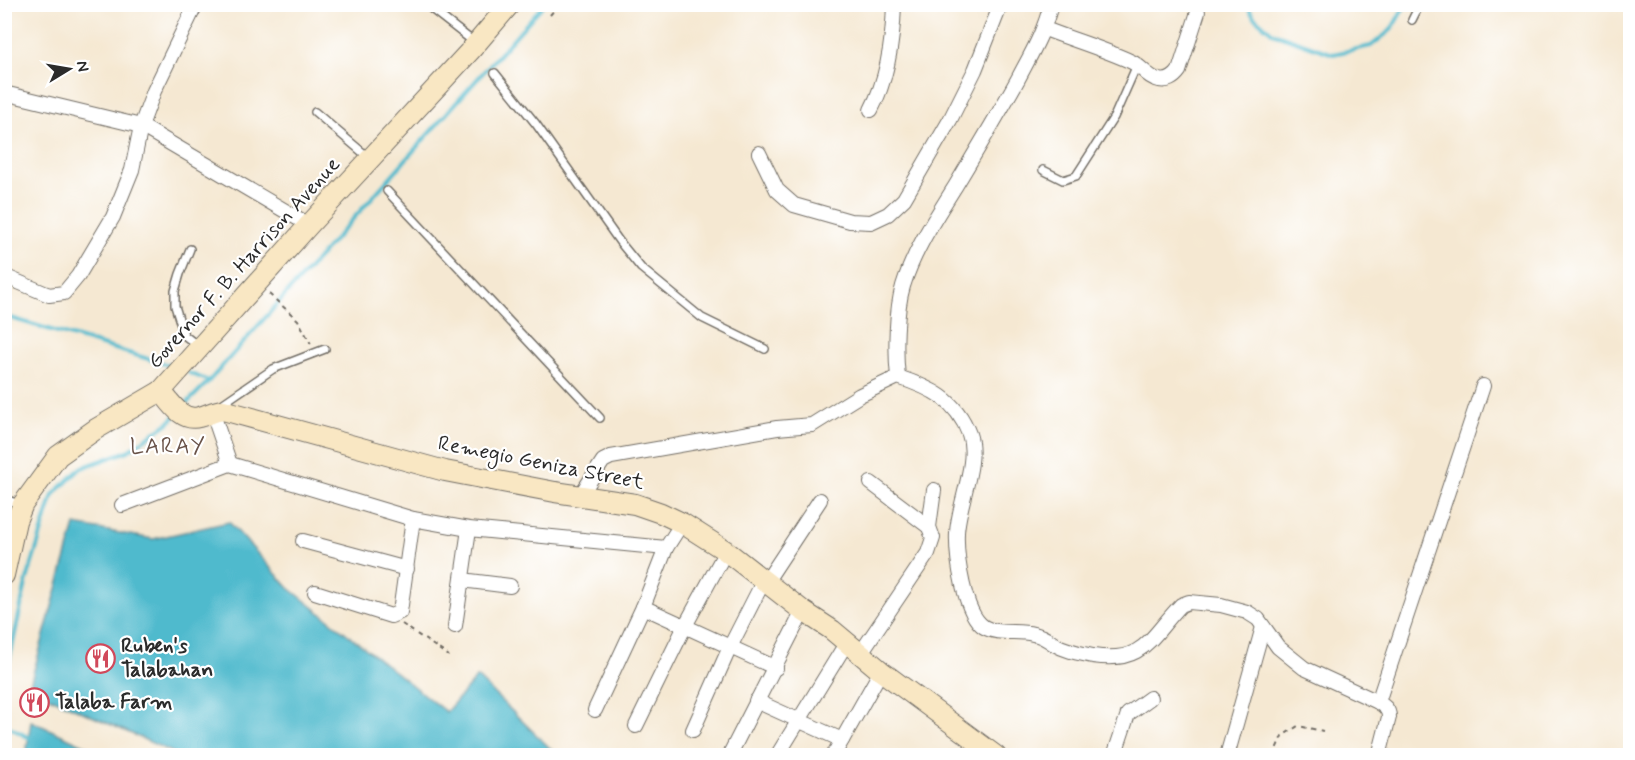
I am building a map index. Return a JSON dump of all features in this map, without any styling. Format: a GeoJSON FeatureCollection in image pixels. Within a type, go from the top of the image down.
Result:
{"type":"FeatureCollection","features":[{"type":"Feature","properties":{"kind":"street"},"geometry":{"type":"LineString","coordinates":[[4,276],[49,295],[64,293],[78,276],[113,217],[132,170],[141,126],[154,91],[196,4]]}},
{"type":"Feature","properties":{"kind":"street","name":"Governor F. B. Harrison Avenue"},"geometry":{"type":"LineString","coordinates":[[4,575],[13,511],[58,456],[96,429],[173,404],[200,347],[261,287],[309,225],[510,4]]}},
{"type":"Feature","properties":{"kind":"street"},"geometry":{"type":"LineString","coordinates":[[871,110],[879,94],[893,38],[894,4]]}},
{"type":"Feature","properties":{"kind":"street"},"geometry":{"type":"LineString","coordinates":[[759,153],[777,190],[794,205],[850,222],[871,222],[888,214],[904,200],[950,120],[975,69],[1001,4]]}},
{"type":"Feature","properties":{"kind":"street"},"geometry":{"type":"LineString","coordinates":[[898,376],[896,358],[899,307],[909,270],[928,230],[991,129],[1045,28],[1051,4]]}},
{"type":"Feature","properties":{"kind":"street"},"geometry":{"type":"LineString","coordinates":[[1045,28],[1137,65],[1151,77],[1160,80],[1174,77],[1179,71],[1198,12]]}},
{"type":"Feature","properties":{"kind":"street"},"geometry":{"type":"LineString","coordinates":[[4,93],[141,126],[309,225]]}},
{"type":"Feature","properties":{"kind":"street"},"geometry":{"type":"LineString","coordinates":[[580,496],[603,461],[611,457],[777,428],[812,425],[860,395],[898,376],[941,395],[964,424],[970,438],[971,456],[957,533],[967,601],[978,622],[986,628],[1033,633],[1074,652],[1119,658],[1145,645],[1181,605],[1189,602],[1236,607],[1258,620],[1278,647],[1304,669],[1378,702],[1386,708],[1389,717],[1379,756]]}},
{"type":"Feature","properties":{"kind":"street"},"geometry":{"type":"LineString","coordinates":[[1378,702],[1483,386]]}},
{"type":"Feature","properties":{"kind":"street","name":"Remegio Geniza Street"},"geometry":{"type":"LineString","coordinates":[[173,404],[196,418],[212,411],[223,410],[445,471],[635,504],[682,523],[726,551],[854,648],[880,671],[996,756]]}},
{"type":"Feature","properties":{"kind":"street"},"geometry":{"type":"LineString","coordinates":[[212,411],[230,464]]}},
{"type":"Feature","properties":{"kind":"street"},"geometry":{"type":"LineString","coordinates":[[122,506],[230,464],[413,519],[469,529],[666,548]]}},
{"type":"Feature","properties":{"kind":"street"},"geometry":{"type":"LineString","coordinates":[[871,483],[929,527]]}},
{"type":"Feature","properties":{"kind":"street"},"geometry":{"type":"LineString","coordinates":[[777,756],[798,720],[928,553],[933,538],[929,527],[934,490]]}},
{"type":"Feature","properties":{"kind":"street"},"geometry":{"type":"LineString","coordinates":[[693,730],[730,648],[765,581],[820,501]]}},
{"type":"Feature","properties":{"kind":"street"},"geometry":{"type":"LineString","coordinates":[[315,592],[391,616],[396,615],[400,612],[413,519]]}},
{"type":"Feature","properties":{"kind":"street"},"geometry":{"type":"LineString","coordinates":[[595,710],[643,607],[666,548],[682,523]]}},
{"type":"Feature","properties":{"kind":"street"},"geometry":{"type":"LineString","coordinates":[[455,626],[469,529]]}},
{"type":"Feature","properties":{"kind":"street"},"geometry":{"type":"LineString","coordinates":[[303,541],[407,569]]}},
{"type":"Feature","properties":{"kind":"street"},"geometry":{"type":"LineString","coordinates":[[636,726],[685,626],[726,551]]}},
{"type":"Feature","properties":{"kind":"street"},"geometry":{"type":"LineString","coordinates":[[462,580],[510,586]]}},
{"type":"Feature","properties":{"kind":"street"},"geometry":{"type":"LineString","coordinates":[[643,607],[776,668]]}},
{"type":"Feature","properties":{"kind":"street"},"geometry":{"type":"LineString","coordinates":[[729,756],[756,701],[776,668],[803,611]]}},
{"type":"Feature","properties":{"kind":"street"},"geometry":{"type":"LineString","coordinates":[[1227,756],[1263,627]]}},
{"type":"Feature","properties":{"kind":"street"},"geometry":{"type":"LineString","coordinates":[[833,756],[880,671]]}},
{"type":"Feature","properties":{"kind":"street"},"geometry":{"type":"LineString","coordinates":[[1114,756],[1128,714],[1150,698]]}},
{"type":"Feature","properties":{"kind":"street"},"geometry":{"type":"LineString","coordinates":[[756,701],[842,740]]}},
{"type":"Feature","properties":{"kind":"lane"},"geometry":{"type":"LineString","coordinates":[[424,4],[476,43]]}},
{"type":"Feature","properties":{"kind":"lane"},"geometry":{"type":"LineString","coordinates":[[1412,20],[1420,4]]}},
{"type":"Feature","properties":{"kind":"lane"},"geometry":{"type":"LineString","coordinates":[[1043,170],[1063,180],[1076,176],[1114,117],[1137,65]]}},
{"type":"Feature","properties":{"kind":"lane"},"geometry":{"type":"LineString","coordinates":[[495,73],[536,124],[640,268],[702,318],[765,349]]}},
{"type":"Feature","properties":{"kind":"lane"},"geometry":{"type":"LineString","coordinates":[[315,112],[370,159]]}},
{"type":"Feature","properties":{"kind":"lane"},"geometry":{"type":"LineString","coordinates":[[387,191],[600,418]]}},
{"type":"Feature","properties":{"kind":"lane"},"geometry":{"type":"LineString","coordinates":[[190,249],[175,291],[175,306],[183,335],[200,347]]}},
{"type":"Feature","properties":{"kind":"lane"},"geometry":{"type":"LineString","coordinates":[[212,411],[273,369],[325,349]]}},
{"type":"Feature","properties":{"kind":"path"},"geometry":{"type":"LineString","coordinates":[[550,15],[559,4]]}},
{"type":"Feature","properties":{"kind":"path"},"geometry":{"type":"LineString","coordinates":[[261,287],[298,321],[315,352]]}},
{"type":"Feature","properties":{"kind":"path"},"geometry":{"type":"LineString","coordinates":[[396,615],[404,626],[449,656]]}},
{"type":"Feature","properties":{"kind":"path"},"geometry":{"type":"LineString","coordinates":[[1274,756],[1282,736],[1298,726],[1323,731]]}},
{"type":"Feature","properties":{"kind":"water"},"geometry":{"type":"Polygon","coordinates":[[[229,522],[289,588],[446,712],[477,677],[557,755],[176,755],[29,688],[75,525],[153,539],[229,522]]]}},
{"type":"Feature","properties":{"kind":"water"},"geometry":{"type":"Polygon","coordinates":[[[31,721],[106,755],[26,755],[31,721]]]}},
{"type":"Feature","properties":{"kind":"waterway"},"geometry":{"type":"LineString","coordinates":[[184,406],[209,381],[544,4]]}},
{"type":"Feature","properties":{"kind":"waterway"},"geometry":{"type":"LineString","coordinates":[[1246,4],[1254,17],[1273,33],[1333,54],[1371,46],[1391,30],[1406,4]]}},
{"type":"Feature","properties":{"kind":"waterway"},"geometry":{"type":"LineString","coordinates":[[4,316],[172,366]]}},
{"type":"Feature","properties":{"kind":"waterway"},"geometry":{"type":"LineString","coordinates":[[189,373],[209,381]]}},
{"type":"Feature","properties":{"kind":"waterway"},"geometry":{"type":"LineString","coordinates":[[4,684],[26,583],[53,495],[81,468],[128,451],[175,416]]}},
{"type":"Feature","properties":{"kind":"waterway"},"geometry":{"type":"LineString","coordinates":[[4,724],[31,739]]}},
{"type":"Feature","properties":{"kind":"place","name":"Ruben's Talabahan"},"geometry":{"type":"Point","coordinates":[100,658]}},
{"type":"Feature","properties":{"kind":"place","name":"Talaba Farm"},"geometry":{"type":"Point","coordinates":[34,702]}},
{"type":"Feature","properties":{"kind":"district","name":"LARAY"},"geometry":{"type":"Point","coordinates":[168,447]}}]}
